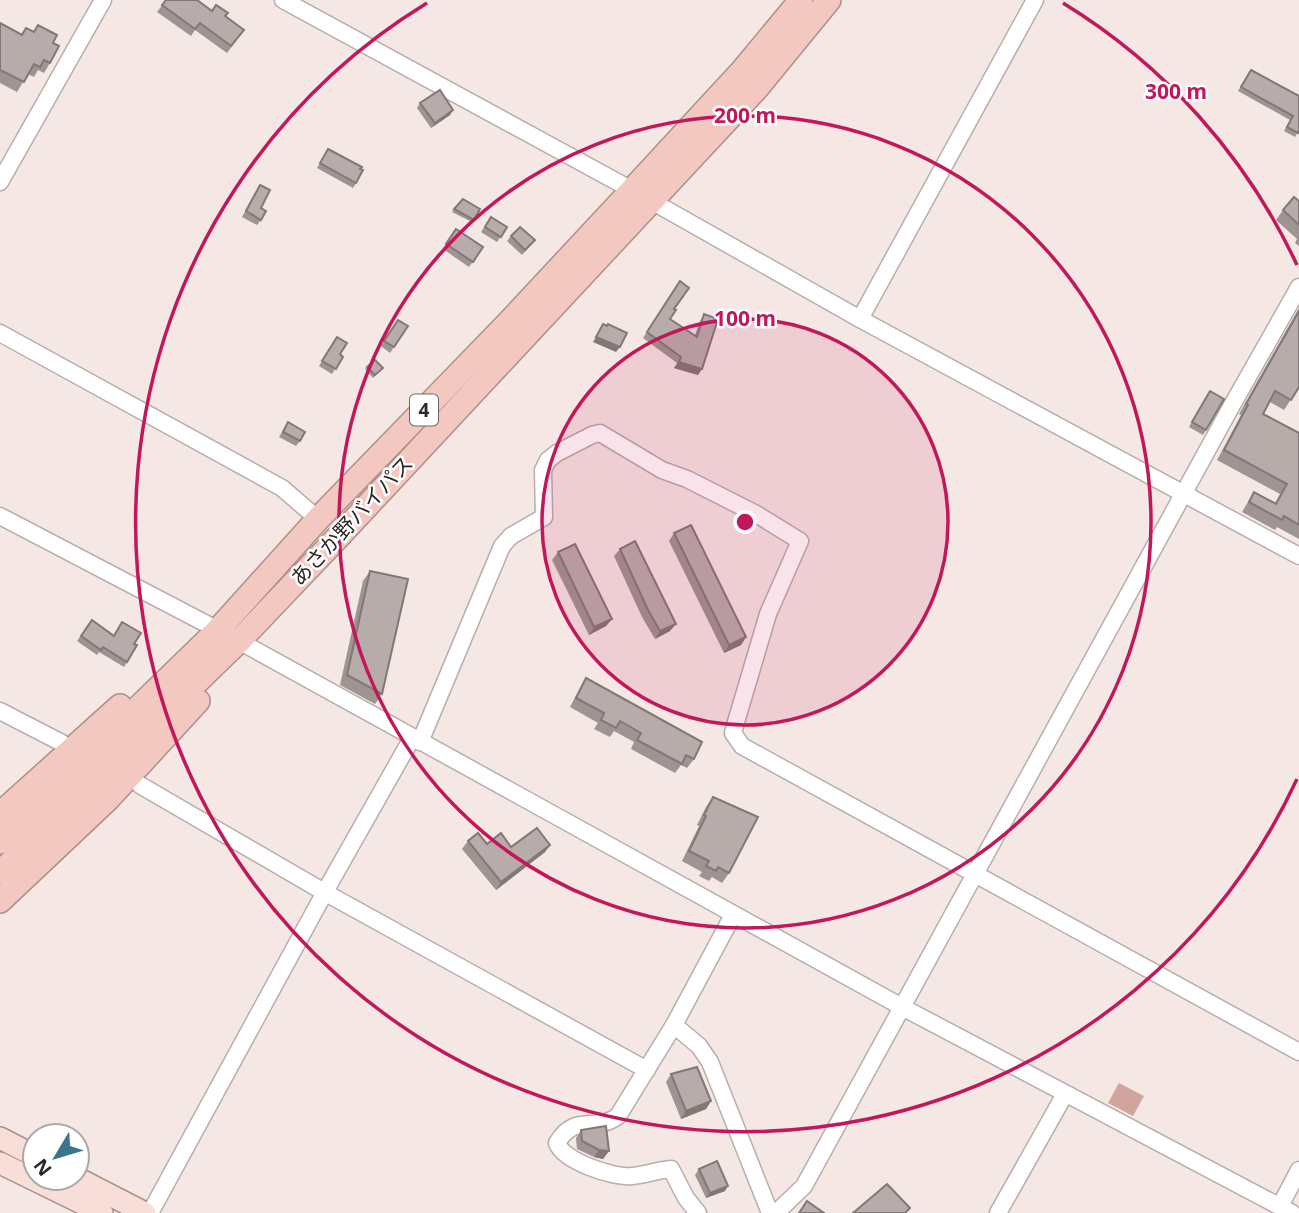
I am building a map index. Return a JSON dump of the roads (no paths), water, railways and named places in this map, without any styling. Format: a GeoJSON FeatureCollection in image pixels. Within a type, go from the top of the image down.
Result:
{"type":"FeatureCollection","features":[{"type":"Feature","properties":{"kind":"highway","name":"あさか野バイパス"},"geometry":{"type":"LineString","coordinates":[[0,873],[239,641],[641,196],[801,0]]}},
{"type":"Feature","properties":{"kind":"highway","name":"あさか野バイパス"},"geometry":{"type":"LineString","coordinates":[[0,842],[217,631],[318,519],[510,321],[757,88],[829,0]]}},
{"type":"Feature","properties":{"kind":"highway","name":"4"},"geometry":{"type":"LineString","coordinates":[[68,745],[177,655],[217,631]]}},
{"type":"Feature","properties":{"kind":"highway"},"geometry":{"type":"LineString","coordinates":[[0,901],[129,777],[226,671],[239,641]]}},
{"type":"Feature","properties":{"kind":"highway"},"geometry":{"type":"LineString","coordinates":[[0,814],[68,745]]}},
{"type":"Feature","properties":{"kind":"main road"},"geometry":{"type":"LineString","coordinates":[[0,1138],[21,1149]]}},
{"type":"Feature","properties":{"kind":"main road"},"geometry":{"type":"LineString","coordinates":[[0,1163],[102,1213]]}},
{"type":"Feature","properties":{"kind":"main road"},"geometry":{"type":"LineString","coordinates":[[91,1185],[147,1213]]}},
{"type":"Feature","properties":{"kind":"street"},"geometry":{"type":"LineString","coordinates":[[0,182],[103,0]]}},
{"type":"Feature","properties":{"kind":"street"},"geometry":{"type":"LineString","coordinates":[[283,0],[860,319],[1299,556]]}},
{"type":"Feature","properties":{"kind":"street"},"geometry":{"type":"LineString","coordinates":[[860,319],[1035,0]]}},
{"type":"Feature","properties":{"kind":"street"},"geometry":{"type":"LineString","coordinates":[[674,1025],[699,1046],[710,1062],[769,1212],[804,1186],[1299,287]]}},
{"type":"Feature","properties":{"kind":"street"},"geometry":{"type":"LineString","coordinates":[[0,333],[282,488],[318,519]]}},
{"type":"Feature","properties":{"kind":"street"},"geometry":{"type":"LineString","coordinates":[[147,1213],[324,892],[416,740],[502,546],[511,536],[544,517],[545,464],[557,453],[600,433],[662,470],[687,479],[758,515],[800,541],[768,614],[734,729],[737,741],[742,746],[1299,1052]]}},
{"type":"Feature","properties":{"kind":"street"},"geometry":{"type":"LineString","coordinates":[[0,516],[239,641],[902,1007],[1286,1210],[1299,1170]]}},
{"type":"Feature","properties":{"kind":"street"},"geometry":{"type":"LineString","coordinates":[[0,711],[68,745]]}},
{"type":"Feature","properties":{"kind":"street"},"geometry":{"type":"LineString","coordinates":[[140,785],[324,892],[647,1070]]}},
{"type":"Feature","properties":{"kind":"street"},"geometry":{"type":"LineString","coordinates":[[694,1211],[671,1169],[621,1176],[572,1159],[557,1143],[570,1127],[576,1124],[606,1123],[616,1118],[674,1025],[733,915]]}},
{"type":"Feature","properties":{"kind":"street"},"geometry":{"type":"LineString","coordinates":[[998,1213],[1065,1094]]}}]}
